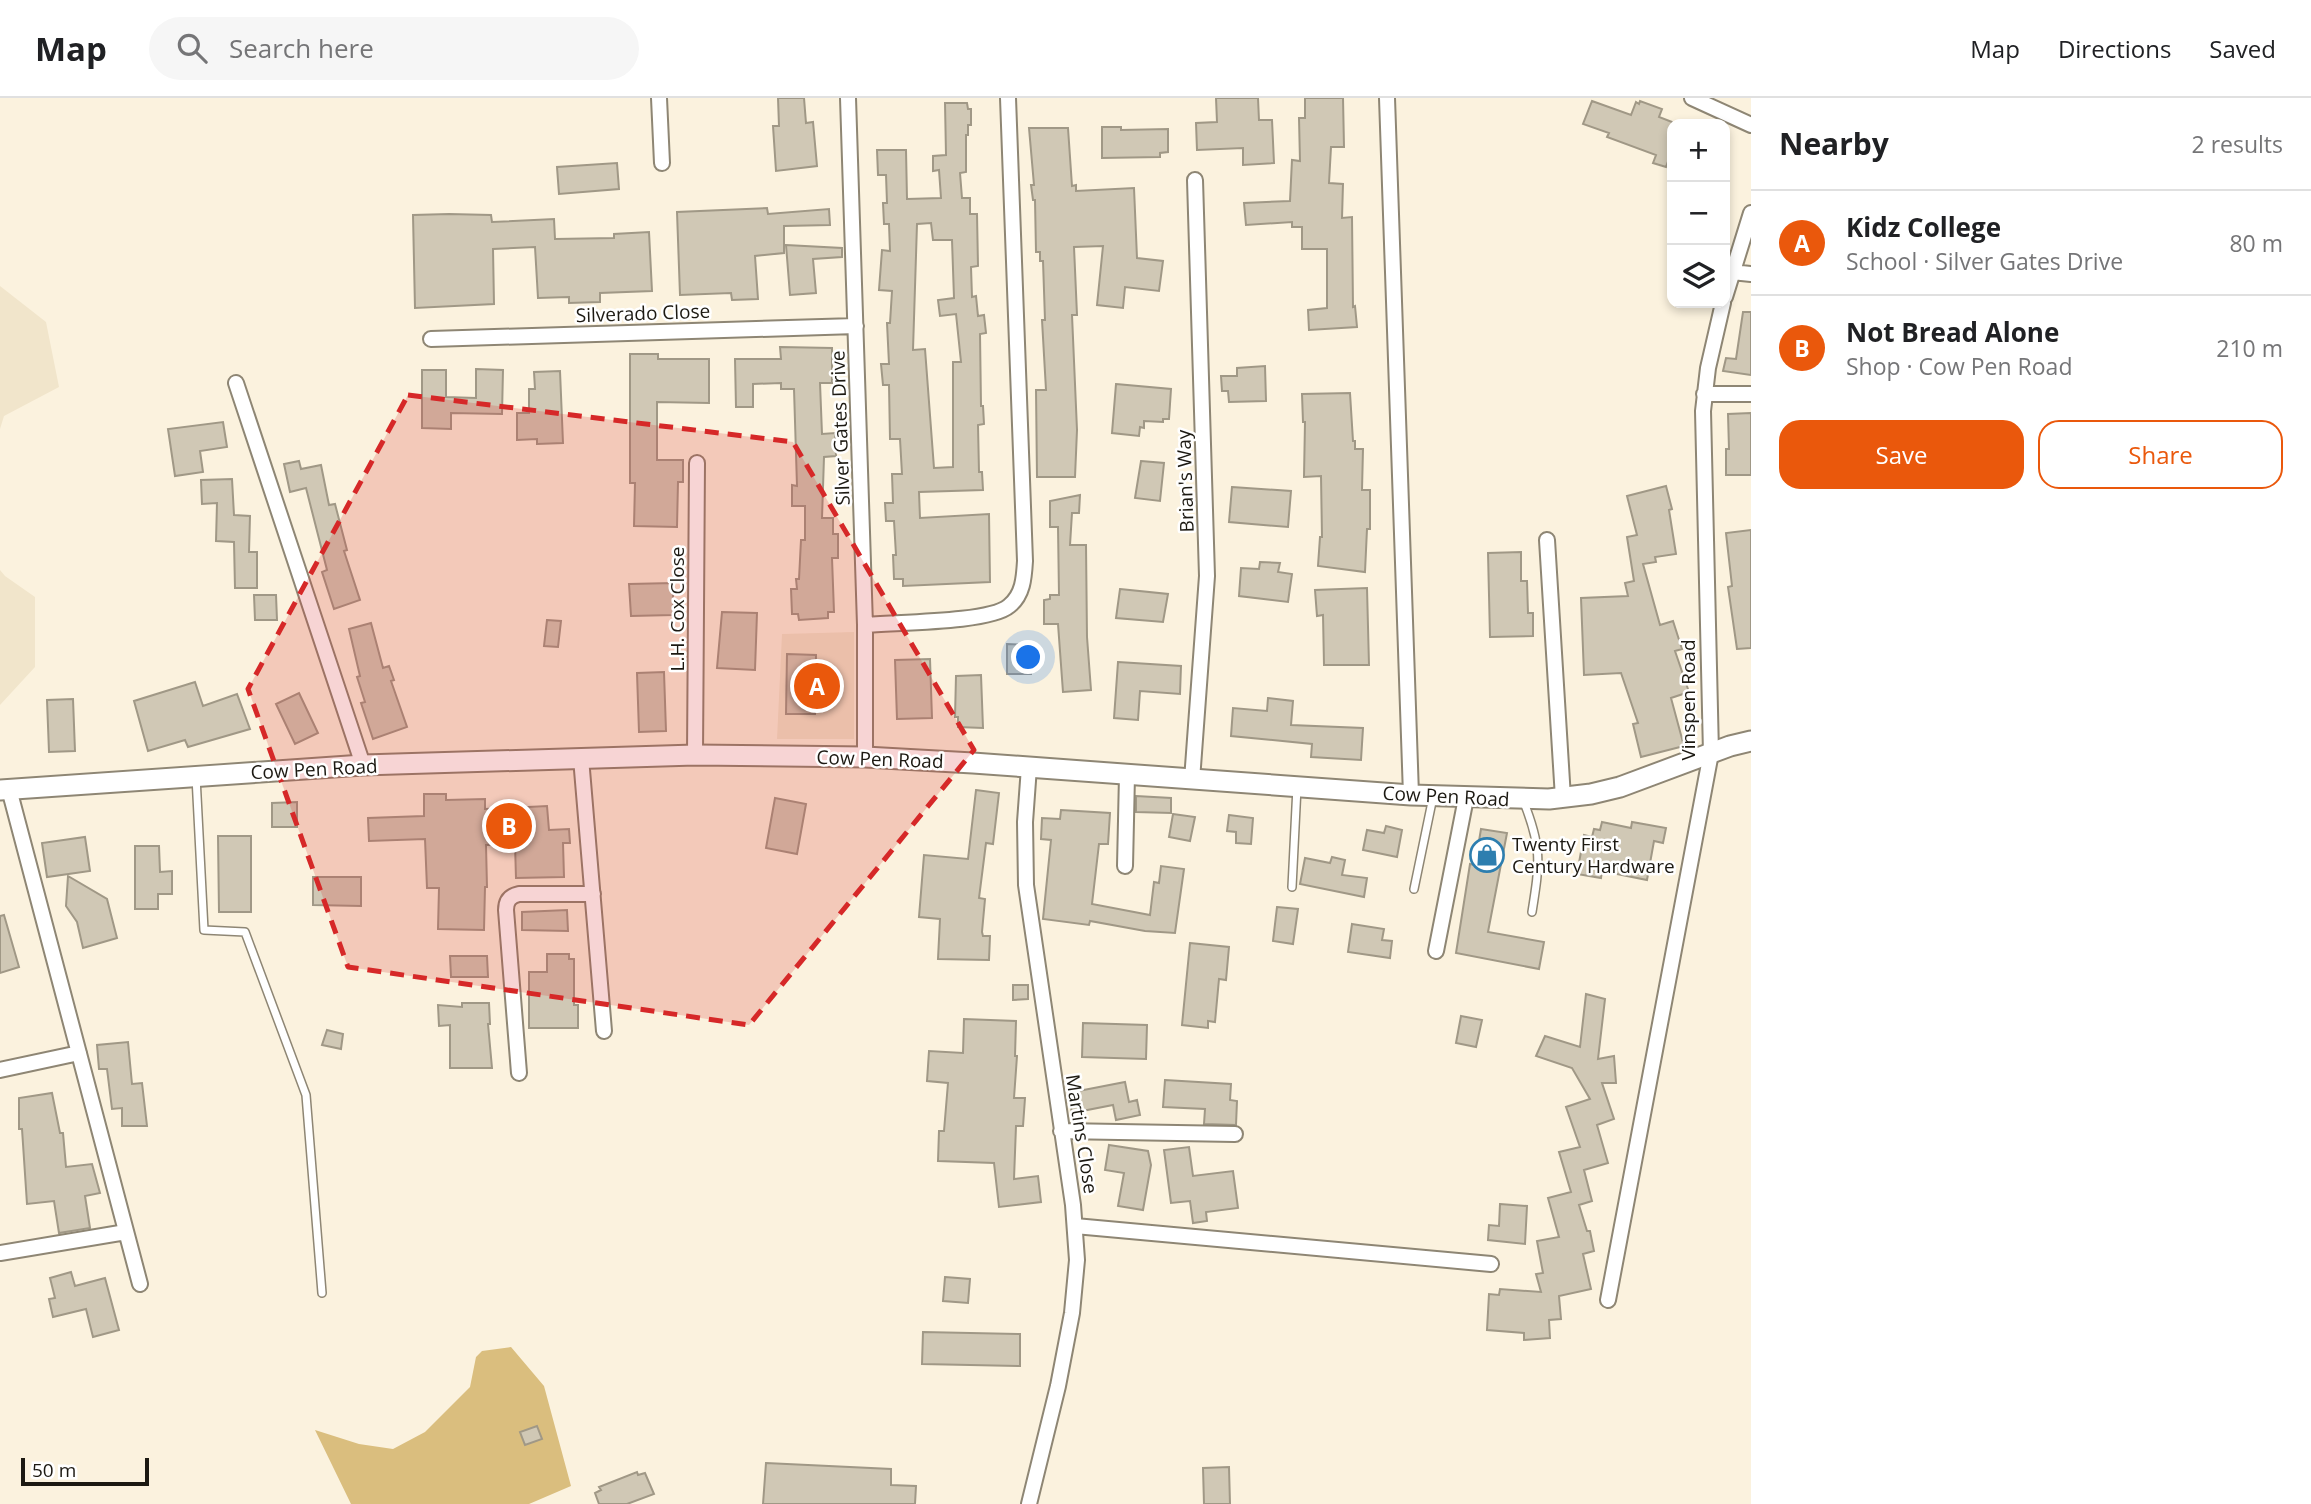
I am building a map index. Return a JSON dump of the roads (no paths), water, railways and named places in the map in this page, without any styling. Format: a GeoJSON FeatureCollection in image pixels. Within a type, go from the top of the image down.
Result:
{"type":"FeatureCollection","features":[{"type":"Feature","properties":{"kind":"main road","name":"Cow Pen Road"},"geometry":{"type":"LineString","coordinates":[[4,790],[363,765],[695,755],[865,757],[1411,795],[1523,800],[1563,798],[1620,787],[1751,741]]}},
{"type":"Feature","properties":{"kind":"street"},"geometry":{"type":"LineString","coordinates":[[659,98],[662,163]]}},
{"type":"Feature","properties":{"kind":"street","name":"Silver Gates Drive"},"geometry":{"type":"LineString","coordinates":[[848,98],[865,625],[865,757]]}},
{"type":"Feature","properties":{"kind":"street"},"geometry":{"type":"LineString","coordinates":[[865,625],[994,614],[1014,602],[1022,586],[1025,548],[1008,98]]}},
{"type":"Feature","properties":{"kind":"street"},"geometry":{"type":"LineString","coordinates":[[1387,98],[1411,795]]}},
{"type":"Feature","properties":{"kind":"street"},"geometry":{"type":"LineString","coordinates":[[1692,98],[1751,125]]}},
{"type":"Feature","properties":{"kind":"street","name":"Brian's Way"},"geometry":{"type":"LineString","coordinates":[[1192,780],[1208,576],[1195,180]]}},
{"type":"Feature","properties":{"kind":"street"},"geometry":{"type":"LineString","coordinates":[[1730,279],[1751,212]]}},
{"type":"Feature","properties":{"kind":"street"},"geometry":{"type":"LineString","coordinates":[[1732,272],[1751,274]]}},
{"type":"Feature","properties":{"kind":"street","name":"Vinspen Road"},"geometry":{"type":"LineString","coordinates":[[1608,1300],[1711,753],[1702,446],[1704,394],[1722,308]]}},
{"type":"Feature","properties":{"kind":"street","name":"Silverado Close"},"geometry":{"type":"LineString","coordinates":[[431,339],[856,326]]}},
{"type":"Feature","properties":{"kind":"street"},"geometry":{"type":"LineString","coordinates":[[236,383],[363,765]]}},
{"type":"Feature","properties":{"kind":"street"},"geometry":{"type":"LineString","coordinates":[[1704,394],[1751,394]]}},
{"type":"Feature","properties":{"kind":"street","name":"L.H. Cox Close"},"geometry":{"type":"LineString","coordinates":[[695,755],[697,463]]}},
{"type":"Feature","properties":{"kind":"street"},"geometry":{"type":"LineString","coordinates":[[1547,540],[1563,798]]}},
{"type":"Feature","properties":{"kind":"street"},"geometry":{"type":"LineString","coordinates":[[581,758],[604,1031]]}},
{"type":"Feature","properties":{"kind":"street","name":"Martins Close"},"geometry":{"type":"LineString","coordinates":[[1029,767],[1025,822],[1026,885],[1075,1226],[1075,1280],[1068,1338],[1029,1504]]}},
{"type":"Feature","properties":{"kind":"street"},"geometry":{"type":"LineString","coordinates":[[1125,866],[1126,775]]}},
{"type":"Feature","properties":{"kind":"street"},"geometry":{"type":"LineString","coordinates":[[4,790],[79,1053],[140,1284]]}},
{"type":"Feature","properties":{"kind":"street"},"geometry":{"type":"LineString","coordinates":[[1436,951],[1466,798]]}},
{"type":"Feature","properties":{"kind":"street"},"geometry":{"type":"LineString","coordinates":[[519,1073],[507,903],[519,894],[593,894]]}},
{"type":"Feature","properties":{"kind":"street"},"geometry":{"type":"LineString","coordinates":[[0,1070],[79,1053]]}},
{"type":"Feature","properties":{"kind":"street"},"geometry":{"type":"LineString","coordinates":[[1061,1131],[1235,1134]]}},
{"type":"Feature","properties":{"kind":"street"},"geometry":{"type":"LineString","coordinates":[[1075,1226],[1492,1264]]}},
{"type":"Feature","properties":{"kind":"street"},"geometry":{"type":"LineString","coordinates":[[0,1253],[126,1232]]}},
{"type":"Feature","properties":{"kind":"lane"},"geometry":{"type":"LineString","coordinates":[[196,776],[204,930],[245,932],[306,1095],[322,1293]]}},
{"type":"Feature","properties":{"kind":"lane"},"geometry":{"type":"LineString","coordinates":[[1292,887],[1297,787]]}},
{"type":"Feature","properties":{"kind":"lane"},"geometry":{"type":"LineString","coordinates":[[1414,889],[1433,796]]}},
{"type":"Feature","properties":{"kind":"lane"},"geometry":{"type":"LineString","coordinates":[[1523,800],[1536,836],[1539,855],[1532,912]]}},
{"type":"Feature","properties":{"kind":"place","name":"Kidz College"},"geometry":{"type":"Point","coordinates":[817,686]}},
{"type":"Feature","properties":{"kind":"place","name":"Not Bread Alone"},"geometry":{"type":"Point","coordinates":[509,826]}},
{"type":"Feature","properties":{"kind":"place","name":"Twenty First Century Hardware"},"geometry":{"type":"Point","coordinates":[1487,855]}}]}
